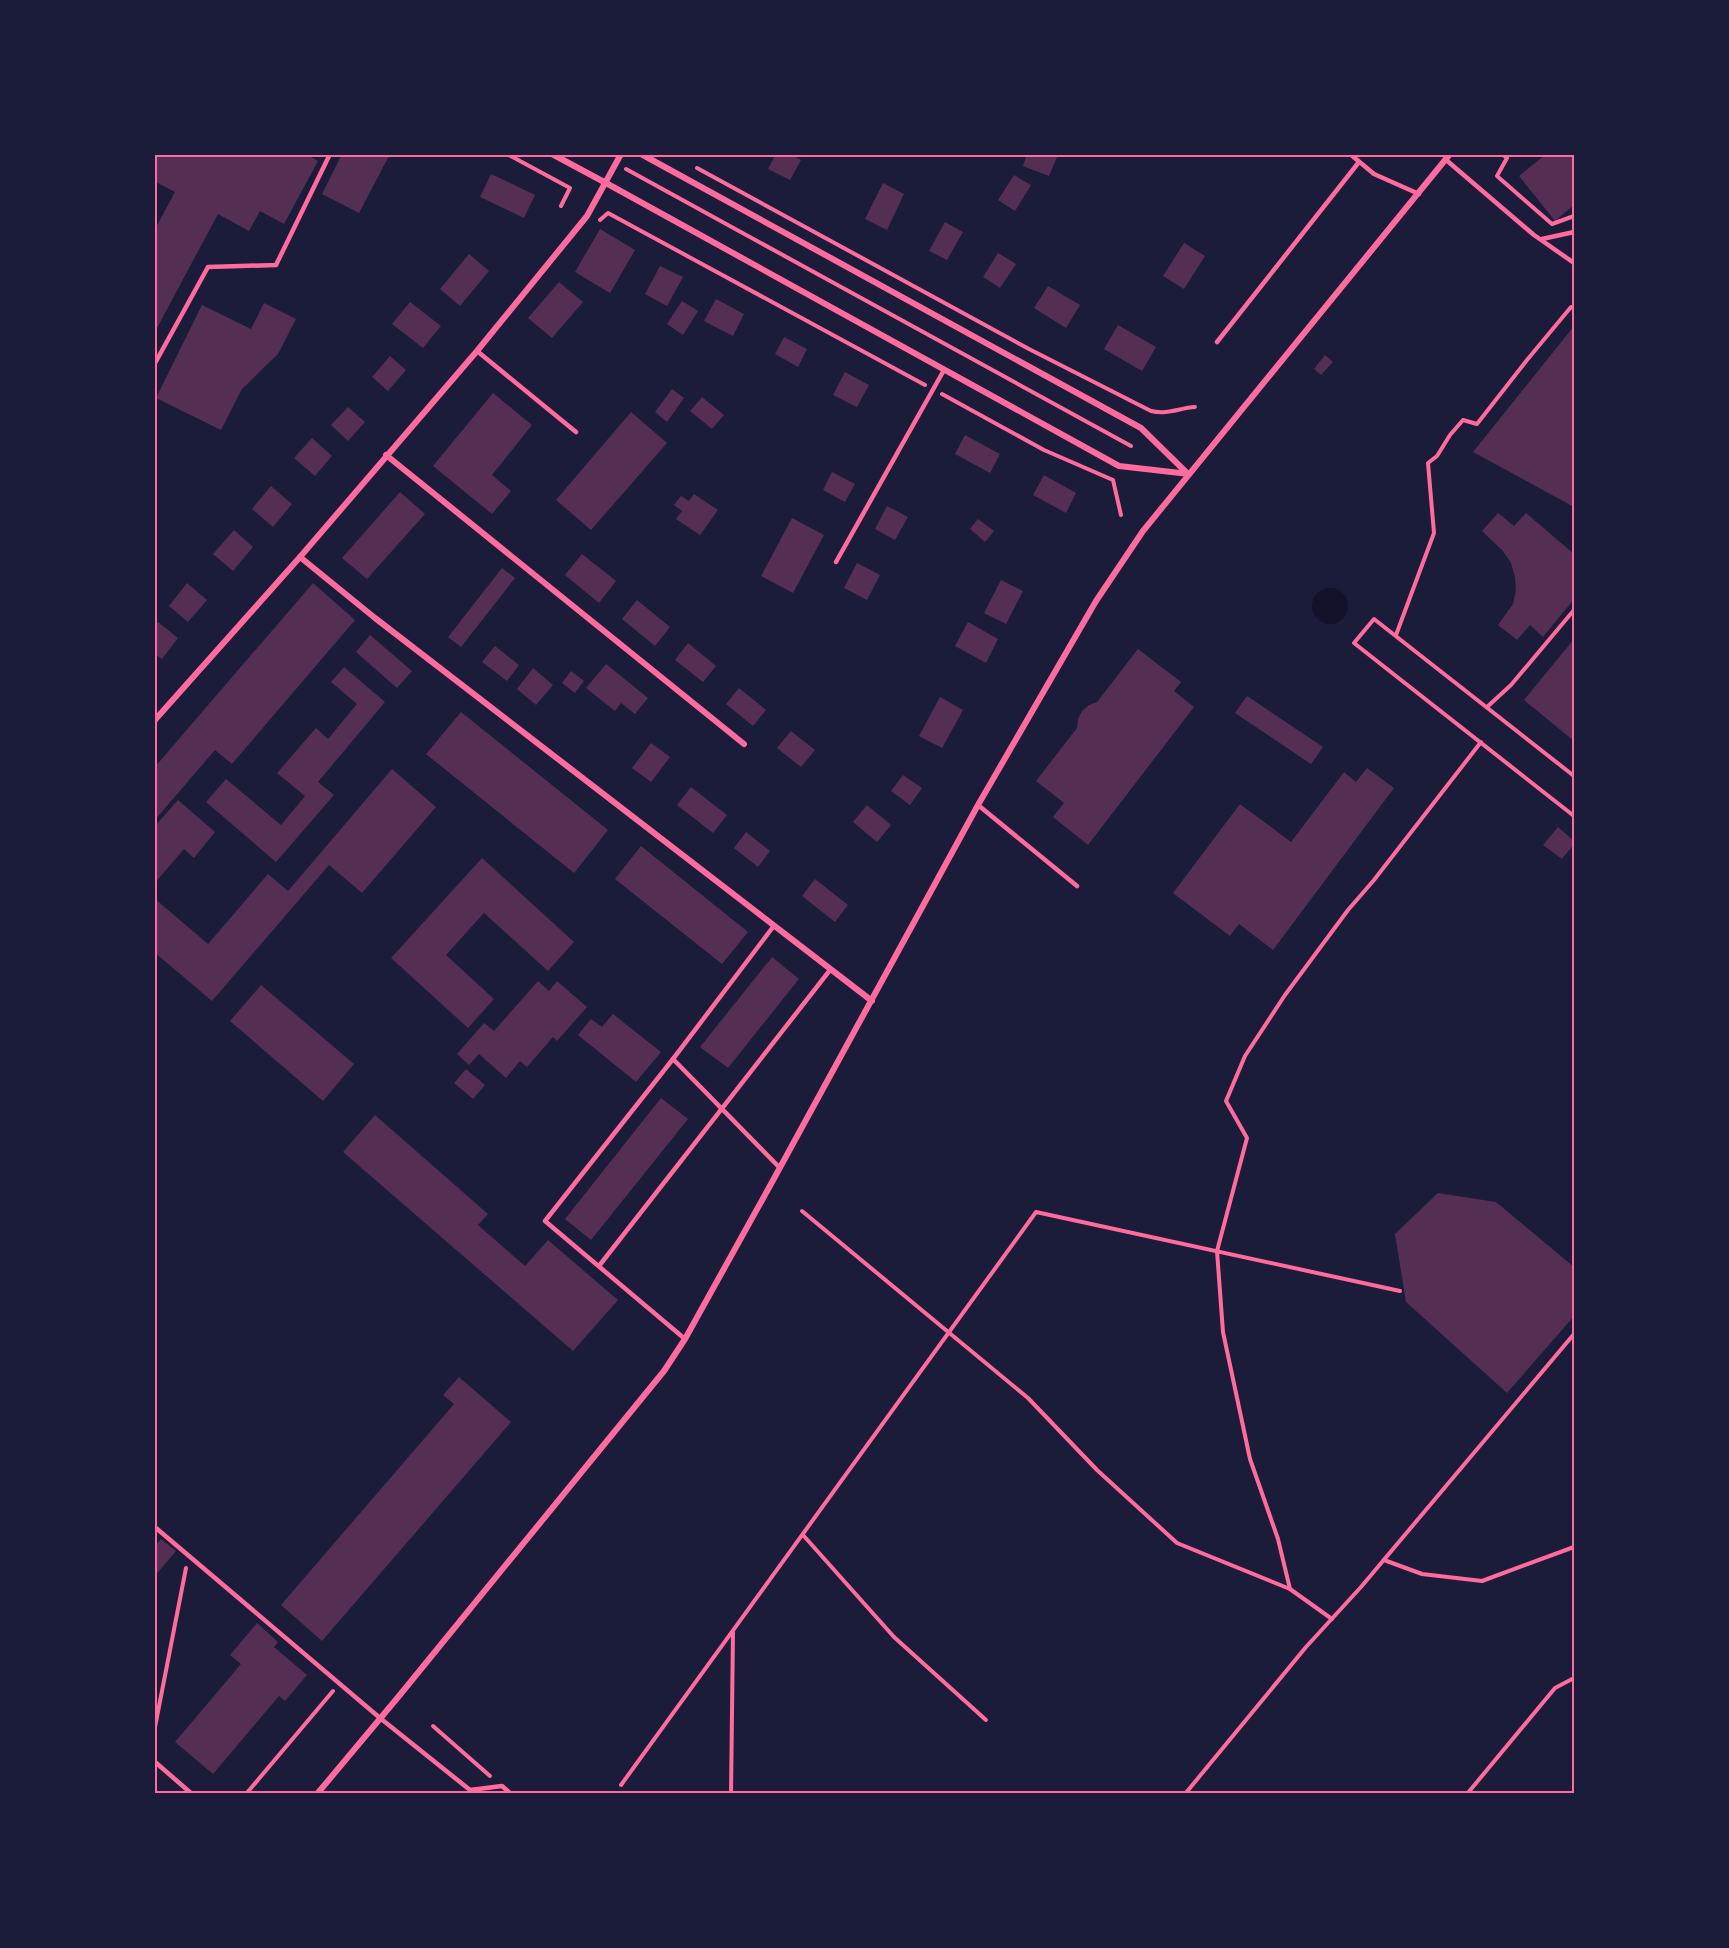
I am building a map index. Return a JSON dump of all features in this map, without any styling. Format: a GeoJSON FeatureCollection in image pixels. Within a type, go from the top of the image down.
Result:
{"type":"FeatureCollection","features":[{"type":"Feature","properties":{"kind":"street"},"geometry":{"type":"LineString","coordinates":[[552,154],[1119,466],[1189,474]]}},
{"type":"Feature","properties":{"kind":"street"},"geometry":{"type":"LineString","coordinates":[[154,721],[300,557],[477,351],[587,216],[621,154]]}},
{"type":"Feature","properties":{"kind":"street"},"geometry":{"type":"LineString","coordinates":[[641,154],[1141,428],[1189,474]]}},
{"type":"Feature","properties":{"kind":"street"},"geometry":{"type":"LineString","coordinates":[[317,1794],[663,1371],[685,1339],[978,805],[1096,601],[1143,531],[1448,157]]}},
{"type":"Feature","properties":{"kind":"street"},"geometry":{"type":"LineString","coordinates":[[386,455],[744,744]]}},
{"type":"Feature","properties":{"kind":"street"},"geometry":{"type":"LineString","coordinates":[[300,557],[773,927],[872,1001]]}},
{"type":"Feature","properties":{"kind":"lane"},"geometry":{"type":"LineString","coordinates":[[154,365],[208,267],[276,265],[330,154]]}},
{"type":"Feature","properties":{"kind":"lane"},"geometry":{"type":"LineString","coordinates":[[1350,154],[1374,174],[1419,194]]}},
{"type":"Feature","properties":{"kind":"lane"},"geometry":{"type":"LineString","coordinates":[[1448,157],[1534,235],[1575,262]]}},
{"type":"Feature","properties":{"kind":"lane"},"geometry":{"type":"LineString","coordinates":[[1217,342],[1359,162]]}},
{"type":"Feature","properties":{"kind":"lane"},"geometry":{"type":"LineString","coordinates":[[1542,239],[1575,232]]}},
{"type":"Feature","properties":{"kind":"lane"},"geometry":{"type":"LineString","coordinates":[[477,351],[576,432]]}},
{"type":"Feature","properties":{"kind":"lane"},"geometry":{"type":"LineString","coordinates":[[836,562],[944,370]]}},
{"type":"Feature","properties":{"kind":"lane"},"geometry":{"type":"LineString","coordinates":[[978,805],[1077,886]]}},
{"type":"Feature","properties":{"kind":"lane"},"geometry":{"type":"LineString","coordinates":[[685,1339],[545,1221],[673,1059],[773,927]]}},
{"type":"Feature","properties":{"kind":"lane"},"geometry":{"type":"LineString","coordinates":[[599,1266],[830,970]]}},
{"type":"Feature","properties":{"kind":"lane"},"geometry":{"type":"LineString","coordinates":[[673,1059],[780,1168]]}},
{"type":"Feature","properties":{"kind":"lane"},"geometry":{"type":"LineString","coordinates":[[154,1531],[156,1528],[471,1792],[502,1786],[511,1794]]}},
{"type":"Feature","properties":{"kind":"lane"},"geometry":{"type":"LineString","coordinates":[[154,1761],[192,1794]]}},
{"type":"Feature","properties":{"kind":"path"},"geometry":{"type":"LineString","coordinates":[[507,154],[570,188],[561,206]]}},
{"type":"Feature","properties":{"kind":"path"},"geometry":{"type":"LineString","coordinates":[[1503,154],[1507,158],[1497,177],[1552,224],[1575,216]]}},
{"type":"Feature","properties":{"kind":"path"},"geometry":{"type":"LineString","coordinates":[[616,163],[1131,446]]}},
{"type":"Feature","properties":{"kind":"path"},"geometry":{"type":"LineString","coordinates":[[692,165],[1029,349],[1151,411],[1163,414],[1195,407]]}},
{"type":"Feature","properties":{"kind":"path"},"geometry":{"type":"LineString","coordinates":[[595,224],[608,213],[1044,450],[1113,480],[1120,514]]}},
{"type":"Feature","properties":{"kind":"path"},"geometry":{"type":"LineString","coordinates":[[1396,635],[1434,533],[1428,463],[1437,456],[1449,435],[1463,420],[1477,424],[1571,307],[1575,308]]}},
{"type":"Feature","properties":{"kind":"path"},"geometry":{"type":"LineString","coordinates":[[1487,707],[1511,685],[1575,610]]}},
{"type":"Feature","properties":{"kind":"path"},"geometry":{"type":"LineString","coordinates":[[1575,776],[1374,619],[1354,643],[1575,816]]}},
{"type":"Feature","properties":{"kind":"path"},"geometry":{"type":"LineString","coordinates":[[1290,1589],[1278,1539],[1250,1460],[1223,1332],[1217,1251],[1247,1138],[1226,1101],[1245,1056],[1285,995],[1348,910],[1481,742]]}},
{"type":"Feature","properties":{"kind":"path"},"geometry":{"type":"LineString","coordinates":[[802,1211],[1028,1398],[1097,1470],[1178,1543],[1290,1589],[1332,1619]]}},
{"type":"Feature","properties":{"kind":"path"},"geometry":{"type":"LineString","coordinates":[[621,1785],[950,1334],[1036,1212],[1400,1291]]}},
{"type":"Feature","properties":{"kind":"path"},"geometry":{"type":"LineString","coordinates":[[1185,1794],[1306,1647],[1384,1560],[1575,1334]]}},
{"type":"Feature","properties":{"kind":"path"},"geometry":{"type":"LineString","coordinates":[[803,1535],[894,1636],[986,1720]]}},
{"type":"Feature","properties":{"kind":"path"},"geometry":{"type":"LineString","coordinates":[[1384,1560],[1422,1575],[1482,1581],[1575,1547]]}},
{"type":"Feature","properties":{"kind":"path"},"geometry":{"type":"LineString","coordinates":[[154,1732],[189,1556]]}},
{"type":"Feature","properties":{"kind":"path"},"geometry":{"type":"LineString","coordinates":[[731,1794],[733,1632]]}},
{"type":"Feature","properties":{"kind":"path"},"geometry":{"type":"LineString","coordinates":[[1473,1794],[1468,1791],[1555,1688],[1575,1678]]}},
{"type":"Feature","properties":{"kind":"path"},"geometry":{"type":"LineString","coordinates":[[246,1794],[339,1683]]}},
{"type":"Feature","properties":{"kind":"path"},"geometry":{"type":"LineString","coordinates":[[433,1726],[502,1786]]}},
{"type":"Feature","properties":{"kind":"shaded area"},"geometry":{"type":"Polygon","coordinates":[[[1330,588],[1343,593],[1348,606],[1343,619],[1330,624],[1317,619],[1312,606],[1317,593],[1330,588]]]}},
{"type":"Feature","properties":{"kind":"building"},"geometry":{"type":"Polygon","coordinates":[[[154,154],[306,154],[318,161],[284,224],[260,211],[249,231],[218,214],[157,328],[154,327],[154,231],[175,192],[154,181],[154,154]]]}},
{"type":"Feature","properties":{"kind":"building"},"geometry":{"type":"Polygon","coordinates":[[[342,154],[390,154],[359,213],[322,194],[342,154]]]}},
{"type":"Feature","properties":{"kind":"building"},"geometry":{"type":"Polygon","coordinates":[[[776,154],[790,154],[801,160],[790,180],[768,169],[776,154]]]}},
{"type":"Feature","properties":{"kind":"building"},"geometry":{"type":"Polygon","coordinates":[[[1027,154],[1052,154],[1057,157],[1049,176],[1023,166],[1027,154]]]}},
{"type":"Feature","properties":{"kind":"building"},"geometry":{"type":"Polygon","coordinates":[[[1546,154],[1574,154],[1574,205],[1555,221],[1519,176],[1546,154]]]}},
{"type":"Feature","properties":{"kind":"building"},"geometry":{"type":"Polygon","coordinates":[[[491,174],[535,195],[524,218],[480,197],[491,174]]]}},
{"type":"Feature","properties":{"kind":"building"},"geometry":{"type":"Polygon","coordinates":[[[1014,175],[1031,185],[1015,211],[998,200],[1014,175]]]}},
{"type":"Feature","properties":{"kind":"building"},"geometry":{"type":"Polygon","coordinates":[[[883,183],[904,194],[887,230],[865,219],[883,183]]]}},
{"type":"Feature","properties":{"kind":"building"},"geometry":{"type":"Polygon","coordinates":[[[945,222],[963,232],[947,260],[929,251],[945,222]]]}},
{"type":"Feature","properties":{"kind":"building"},"geometry":{"type":"Polygon","coordinates":[[[600,229],[635,250],[610,293],[575,272],[600,229]]]}},
{"type":"Feature","properties":{"kind":"building"},"geometry":{"type":"Polygon","coordinates":[[[1184,243],[1205,256],[1184,289],[1163,276],[1184,243]]]}},
{"type":"Feature","properties":{"kind":"building"},"geometry":{"type":"Polygon","coordinates":[[[998,253],[1016,264],[1000,288],[983,277],[998,253]]]}},
{"type":"Feature","properties":{"kind":"building"},"geometry":{"type":"Polygon","coordinates":[[[469,254],[489,271],[460,306],[440,289],[469,254]]]}},
{"type":"Feature","properties":{"kind":"building"},"geometry":{"type":"Polygon","coordinates":[[[660,266],[683,277],[667,306],[645,294],[660,266]]]}},
{"type":"Feature","properties":{"kind":"building"},"geometry":{"type":"Polygon","coordinates":[[[559,282],[583,302],[552,338],[528,318],[559,282]]]}},
{"type":"Feature","properties":{"kind":"building"},"geometry":{"type":"Polygon","coordinates":[[[1048,286],[1080,305],[1066,328],[1034,308],[1048,286]]]}},
{"type":"Feature","properties":{"kind":"building"},"geometry":{"type":"Polygon","coordinates":[[[716,299],[744,314],[733,336],[704,321],[716,299]]]}},
{"type":"Feature","properties":{"kind":"building"},"geometry":{"type":"Polygon","coordinates":[[[682,301],[698,311],[683,335],[667,324],[682,301]]]}},
{"type":"Feature","properties":{"kind":"building"},"geometry":{"type":"Polygon","coordinates":[[[410,302],[441,326],[423,348],[392,324],[410,302]]]}},
{"type":"Feature","properties":{"kind":"building"},"geometry":{"type":"Polygon","coordinates":[[[264,303],[296,319],[278,354],[242,389],[221,430],[156,398],[202,305],[251,329],[264,303]]]}},
{"type":"Feature","properties":{"kind":"building"},"geometry":{"type":"Polygon","coordinates":[[[1118,325],[1156,347],[1142,371],[1104,349],[1118,325]]]}},
{"type":"Feature","properties":{"kind":"building"},"geometry":{"type":"Polygon","coordinates":[[[1574,326],[1574,507],[1473,452],[1574,326]]]}},
{"type":"Feature","properties":{"kind":"building"},"geometry":{"type":"Polygon","coordinates":[[[784,337],[807,349],[798,367],[775,354],[784,337]]]}},
{"type":"Feature","properties":{"kind":"building"},"geometry":{"type":"Polygon","coordinates":[[[1325,355],[1333,362],[1321,375],[1314,369],[1325,355]]]}},
{"type":"Feature","properties":{"kind":"building"},"geometry":{"type":"Polygon","coordinates":[[[390,356],[406,370],[388,391],[372,377],[390,356]]]}},
{"type":"Feature","properties":{"kind":"building"},"geometry":{"type":"Polygon","coordinates":[[[845,372],[869,385],[857,407],[833,395],[845,372]]]}},
{"type":"Feature","properties":{"kind":"building"},"geometry":{"type":"Polygon","coordinates":[[[672,389],[684,398],[667,422],[655,412],[672,389]]]}},
{"type":"Feature","properties":{"kind":"building"},"geometry":{"type":"Polygon","coordinates":[[[493,393],[532,425],[492,475],[511,491],[492,514],[433,466],[493,393]]]}},
{"type":"Feature","properties":{"kind":"building"},"geometry":{"type":"Polygon","coordinates":[[[702,397],[724,415],[712,429],[690,411],[702,397]]]}},
{"type":"Feature","properties":{"kind":"building"},"geometry":{"type":"Polygon","coordinates":[[[348,407],[365,422],[348,441],[331,425],[348,407]]]}},
{"type":"Feature","properties":{"kind":"building"},"geometry":{"type":"Polygon","coordinates":[[[631,412],[667,443],[591,530],[556,500],[631,412]]]}},
{"type":"Feature","properties":{"kind":"building"},"geometry":{"type":"Polygon","coordinates":[[[965,435],[1000,454],[990,473],[955,454],[965,435]]]}},
{"type":"Feature","properties":{"kind":"building"},"geometry":{"type":"Polygon","coordinates":[[[312,438],[332,456],[315,476],[294,458],[312,438]]]}},
{"type":"Feature","properties":{"kind":"building"},"geometry":{"type":"Polygon","coordinates":[[[832,472],[855,484],[845,502],[823,490],[832,472]]]}},
{"type":"Feature","properties":{"kind":"building"},"geometry":{"type":"Polygon","coordinates":[[[1044,475],[1076,493],[1066,513],[1033,495],[1044,475]]]}},
{"type":"Feature","properties":{"kind":"building"},"geometry":{"type":"Polygon","coordinates":[[[271,486],[292,504],[273,527],[252,509],[271,486]]]}},
{"type":"Feature","properties":{"kind":"building"},"geometry":{"type":"Polygon","coordinates":[[[400,492],[425,514],[367,579],[342,558],[400,492]]]}},
{"type":"Feature","properties":{"kind":"building"},"geometry":{"type":"Polygon","coordinates":[[[694,494],[718,510],[700,535],[676,519],[682,511],[674,505],[681,496],[689,501],[694,494]]]}},
{"type":"Feature","properties":{"kind":"building"},"geometry":{"type":"Polygon","coordinates":[[[887,506],[908,517],[895,540],[875,529],[887,506]]]}},
{"type":"Feature","properties":{"kind":"building"},"geometry":{"type":"Polygon","coordinates":[[[1498,513],[1514,526],[1526,513],[1574,554],[1574,599],[1543,637],[1530,625],[1517,640],[1498,625],[1513,604],[1516,590],[1511,563],[1503,551],[1482,531],[1498,513]]]}},
{"type":"Feature","properties":{"kind":"building"},"geometry":{"type":"Polygon","coordinates":[[[792,518],[824,535],[793,593],[761,576],[792,518]]]}},
{"type":"Feature","properties":{"kind":"building"},"geometry":{"type":"Polygon","coordinates":[[[978,519],[994,531],[985,542],[970,529],[978,519]]]}},
{"type":"Feature","properties":{"kind":"building"},"geometry":{"type":"Polygon","coordinates":[[[234,530],[253,547],[233,571],[213,554],[234,530]]]}},
{"type":"Feature","properties":{"kind":"building"},"geometry":{"type":"Polygon","coordinates":[[[582,554],[616,581],[599,603],[565,575],[582,554]]]}},
{"type":"Feature","properties":{"kind":"building"},"geometry":{"type":"Polygon","coordinates":[[[857,563],[880,575],[867,600],[844,588],[857,563]]]}},
{"type":"Feature","properties":{"kind":"building"},"geometry":{"type":"Polygon","coordinates":[[[502,568],[515,578],[461,647],[448,637],[502,568]]]}},
{"type":"Feature","properties":{"kind":"building"},"geometry":{"type":"Polygon","coordinates":[[[1001,580],[1023,591],[1006,624],[984,613],[1001,580]]]}},
{"type":"Feature","properties":{"kind":"building"},"geometry":{"type":"Polygon","coordinates":[[[187,583],[207,600],[188,622],[169,606],[187,583]]]}},
{"type":"Feature","properties":{"kind":"building"},"geometry":{"type":"Polygon","coordinates":[[[313,583],[355,620],[232,764],[215,750],[154,821],[154,768],[313,583]]]}},
{"type":"Feature","properties":{"kind":"building"},"geometry":{"type":"Polygon","coordinates":[[[637,600],[670,627],[655,646],[622,619],[637,600]]]}},
{"type":"Feature","properties":{"kind":"building"},"geometry":{"type":"Polygon","coordinates":[[[158,622],[178,638],[162,659],[154,653],[154,626],[158,622]]]}},
{"type":"Feature","properties":{"kind":"building"},"geometry":{"type":"Polygon","coordinates":[[[968,622],[998,639],[986,663],[955,646],[968,622]]]}},
{"type":"Feature","properties":{"kind":"building"},"geometry":{"type":"Polygon","coordinates":[[[370,635],[412,671],[397,688],[356,652],[370,635]]]}},
{"type":"Feature","properties":{"kind":"building"},"geometry":{"type":"Polygon","coordinates":[[[1574,639],[1574,741],[1524,700],[1574,639]]]}},
{"type":"Feature","properties":{"kind":"building"},"geometry":{"type":"Polygon","coordinates":[[[688,643],[716,666],[703,682],[675,660],[688,643]]]}},
{"type":"Feature","properties":{"kind":"building"},"geometry":{"type":"Polygon","coordinates":[[[495,646],[519,665],[507,681],[482,662],[495,646]]]}},
{"type":"Feature","properties":{"kind":"building"},"geometry":{"type":"Polygon","coordinates":[[[1138,649],[1181,682],[1174,691],[1194,707],[1088,845],[1053,817],[1064,803],[1036,781],[1077,728],[1082,711],[1097,702],[1138,649]]]}},
{"type":"Feature","properties":{"kind":"building"},"geometry":{"type":"Polygon","coordinates":[[[606,664],[648,698],[635,714],[621,703],[615,711],[586,688],[606,664]]]}},
{"type":"Feature","properties":{"kind":"building"},"geometry":{"type":"Polygon","coordinates":[[[344,667],[385,702],[318,782],[334,795],[276,862],[206,802],[226,779],[281,825],[305,796],[277,773],[316,728],[328,739],[357,704],[331,682],[344,667]]]}},
{"type":"Feature","properties":{"kind":"building"},"geometry":{"type":"Polygon","coordinates":[[[533,668],[553,685],[536,705],[517,689],[533,668]]]}},
{"type":"Feature","properties":{"kind":"building"},"geometry":{"type":"Polygon","coordinates":[[[571,671],[584,681],[575,693],[562,683],[571,671]]]}},
{"type":"Feature","properties":{"kind":"building"},"geometry":{"type":"Polygon","coordinates":[[[739,688],[766,710],[753,726],[726,704],[739,688]]]}},
{"type":"Feature","properties":{"kind":"building"},"geometry":{"type":"Polygon","coordinates":[[[1247,696],[1323,747],[1311,764],[1235,713],[1247,696]]]}},
{"type":"Feature","properties":{"kind":"building"},"geometry":{"type":"Polygon","coordinates":[[[940,697],[963,710],[942,748],[919,736],[940,697]]]}},
{"type":"Feature","properties":{"kind":"building"},"geometry":{"type":"Polygon","coordinates":[[[461,712],[608,830],[574,873],[426,754],[461,712]]]}},
{"type":"Feature","properties":{"kind":"building"},"geometry":{"type":"Polygon","coordinates":[[[791,731],[815,750],[801,767],[777,748],[791,731]]]}},
{"type":"Feature","properties":{"kind":"building"},"geometry":{"type":"Polygon","coordinates":[[[651,743],[670,757],[651,782],[632,768],[651,743]]]}},
{"type":"Feature","properties":{"kind":"building"},"geometry":{"type":"Polygon","coordinates":[[[1367,768],[1394,788],[1273,950],[1239,924],[1230,936],[1173,893],[1240,804],[1291,842],[1344,772],[1356,782],[1367,768]]]}},
{"type":"Feature","properties":{"kind":"building"},"geometry":{"type":"Polygon","coordinates":[[[392,769],[436,807],[362,893],[329,865],[212,1001],[154,952],[154,898],[208,944],[268,874],[288,891],[392,769]]]}},
{"type":"Feature","properties":{"kind":"building"},"geometry":{"type":"Polygon","coordinates":[[[903,775],[922,788],[910,805],[891,791],[903,775]]]}},
{"type":"Feature","properties":{"kind":"building"},"geometry":{"type":"Polygon","coordinates":[[[691,787],[727,815],[713,833],[677,805],[691,787]]]}},
{"type":"Feature","properties":{"kind":"building"},"geometry":{"type":"Polygon","coordinates":[[[178,800],[215,832],[194,858],[184,849],[154,884],[154,827],[178,800]]]}},
{"type":"Feature","properties":{"kind":"building"},"geometry":{"type":"Polygon","coordinates":[[[867,805],[891,825],[877,842],[853,822],[867,805]]]}},
{"type":"Feature","properties":{"kind":"building"},"geometry":{"type":"Polygon","coordinates":[[[1558,827],[1574,841],[1562,859],[1543,845],[1558,827]]]}},
{"type":"Feature","properties":{"kind":"building"},"geometry":{"type":"Polygon","coordinates":[[[746,832],[770,851],[758,867],[734,848],[746,832]]]}},
{"type":"Feature","properties":{"kind":"building"},"geometry":{"type":"Polygon","coordinates":[[[641,846],[748,932],[722,964],[615,879],[641,846]]]}},
{"type":"Feature","properties":{"kind":"building"},"geometry":{"type":"Polygon","coordinates":[[[482,858],[574,942],[548,971],[484,913],[446,955],[494,999],[468,1028],[391,958],[482,858]]]}},
{"type":"Feature","properties":{"kind":"building"},"geometry":{"type":"Polygon","coordinates":[[[815,879],[848,905],[835,922],[802,896],[815,879]]]}},
{"type":"Feature","properties":{"kind":"building"},"geometry":{"type":"Polygon","coordinates":[[[772,957],[799,979],[728,1068],[700,1047],[772,957]]]}},
{"type":"Feature","properties":{"kind":"building"},"geometry":{"type":"Polygon","coordinates":[[[538,981],[549,991],[557,981],[587,1007],[557,1041],[553,1037],[527,1067],[520,1061],[506,1078],[479,1054],[469,1065],[457,1054],[484,1023],[494,1031],[538,981]]]}},
{"type":"Feature","properties":{"kind":"building"},"geometry":{"type":"Polygon","coordinates":[[[261,985],[354,1064],[323,1101],[230,1021],[261,985]]]}},
{"type":"Feature","properties":{"kind":"building"},"geometry":{"type":"Polygon","coordinates":[[[613,1014],[661,1052],[636,1082],[578,1035],[591,1019],[602,1027],[613,1014]]]}},
{"type":"Feature","properties":{"kind":"building"},"geometry":{"type":"Polygon","coordinates":[[[466,1069],[485,1085],[473,1099],[454,1083],[466,1069]]]}},
{"type":"Feature","properties":{"kind":"building"},"geometry":{"type":"Polygon","coordinates":[[[661,1098],[688,1119],[591,1240],[565,1219],[661,1098]]]}},
{"type":"Feature","properties":{"kind":"building"},"geometry":{"type":"Polygon","coordinates":[[[375,1115],[488,1214],[478,1225],[525,1266],[548,1240],[618,1300],[573,1351],[343,1152],[375,1115]]]}},
{"type":"Feature","properties":{"kind":"building"},"geometry":{"type":"Polygon","coordinates":[[[1438,1193],[1496,1202],[1574,1267],[1574,1316],[1507,1393],[1406,1302],[1395,1234],[1438,1193]]]}},
{"type":"Feature","properties":{"kind":"building"},"geometry":{"type":"Polygon","coordinates":[[[459,1377],[511,1422],[322,1641],[281,1605],[454,1404],[443,1395],[459,1377]]]}},
{"type":"Feature","properties":{"kind":"building"},"geometry":{"type":"Polygon","coordinates":[[[161,1539],[176,1551],[154,1577],[154,1547],[161,1539]]]}},
{"type":"Feature","properties":{"kind":"building"},"geometry":{"type":"Polygon","coordinates":[[[257,1623],[278,1642],[274,1647],[307,1675],[285,1701],[279,1696],[213,1774],[175,1742],[241,1664],[230,1655],[257,1623]]]}}]}
